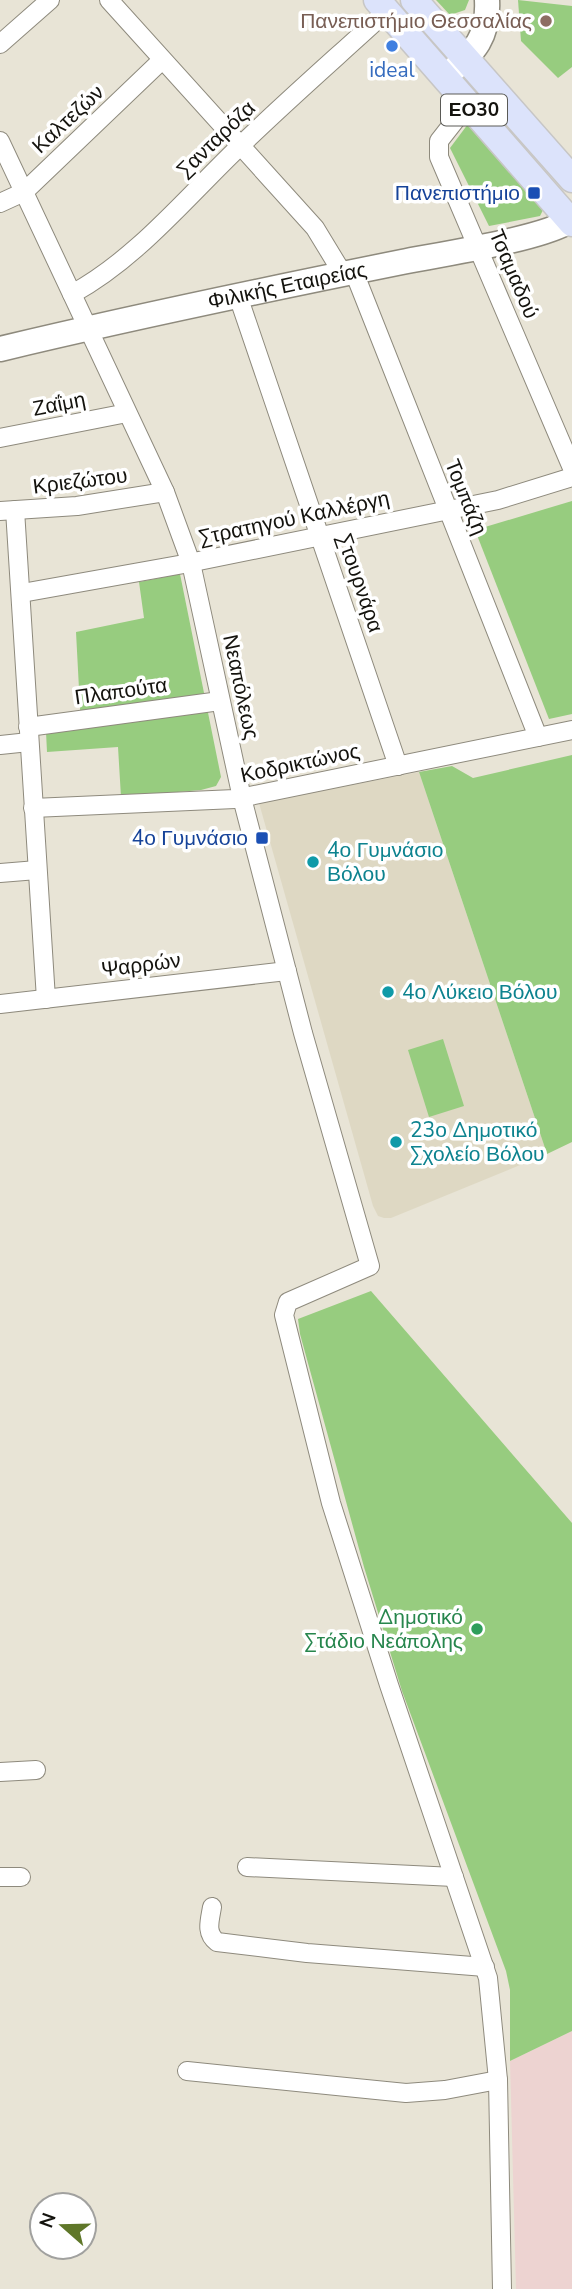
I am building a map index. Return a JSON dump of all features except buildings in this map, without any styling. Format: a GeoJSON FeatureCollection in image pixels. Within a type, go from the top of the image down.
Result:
{"type":"FeatureCollection","features":[{"type":"Feature","properties":{"kind":"main road","name":"ΕΟ30"},"geometry":{"type":"LineString","coordinates":[[414,0],[572,179]]}},
{"type":"Feature","properties":{"kind":"main road","name":"ΕΟ30"},"geometry":{"type":"LineString","coordinates":[[382,5],[571,221]]}},
{"type":"Feature","properties":{"kind":"street"},"geometry":{"type":"LineString","coordinates":[[0,44],[50,0]]}},
{"type":"Feature","properties":{"kind":"street","name":"Τομπάζη"},"geometry":{"type":"LineString","coordinates":[[109,0],[316,228],[349,273],[538,737]]}},
{"type":"Feature","properties":{"kind":"street"},"geometry":{"type":"LineString","coordinates":[[445,77],[466,58],[486,29],[487,4]]}},
{"type":"Feature","properties":{"kind":"street","name":"Σανταρόζα"},"geometry":{"type":"LineString","coordinates":[[72,294],[102,278],[124,261],[382,5]]}},
{"type":"Feature","properties":{"kind":"street","name":"Καλτεζών"},"geometry":{"type":"LineString","coordinates":[[0,203],[24,192],[162,60]]}},
{"type":"Feature","properties":{"kind":"street","name":"Τσαμαδού"},"geometry":{"type":"LineString","coordinates":[[468,104],[441,138],[438,149],[572,468]]}},
{"type":"Feature","properties":{"kind":"street","name":"Νεαπόλεως"},"geometry":{"type":"LineString","coordinates":[[0,141],[165,492],[191,563],[242,798],[286,971],[370,1266],[288,1302],[284,1315],[331,1503],[454,1877]]}},
{"type":"Feature","properties":{"kind":"street","name":"Φιλικής Εταιρείας"},"geometry":{"type":"LineString","coordinates":[[0,349],[88,328],[477,247],[550,229],[571,221]]}},
{"type":"Feature","properties":{"kind":"street","name":"Στουρνάρα"},"geometry":{"type":"LineString","coordinates":[[238,296],[398,766]]}},
{"type":"Feature","properties":{"kind":"street","name":"Ζαΐμη"},"geometry":{"type":"LineString","coordinates":[[0,438],[127,413]]}},
{"type":"Feature","properties":{"kind":"street","name":"Στρατηγού Καλλέργη"},"geometry":{"type":"LineString","coordinates":[[22,593],[191,563],[513,497],[572,477]]}},
{"type":"Feature","properties":{"kind":"street","name":"Κριεζώτου"},"geometry":{"type":"LineString","coordinates":[[8,511],[77,506],[165,492]]}},
{"type":"Feature","properties":{"kind":"street"},"geometry":{"type":"LineString","coordinates":[[8,511],[22,593],[28,735],[46,999]]}},
{"type":"Feature","properties":{"kind":"street","name":"Πλαπούτα"},"geometry":{"type":"LineString","coordinates":[[0,745],[28,735],[220,701]]}},
{"type":"Feature","properties":{"kind":"street","name":"Κοδρικτώνος"},"geometry":{"type":"LineString","coordinates":[[33,808],[242,798],[572,730]]}},
{"type":"Feature","properties":{"kind":"street"},"geometry":{"type":"LineString","coordinates":[[0,873],[37,870]]}},
{"type":"Feature","properties":{"kind":"street","name":"Ψαρρών"},"geometry":{"type":"LineString","coordinates":[[0,1004],[286,971]]}},
{"type":"Feature","properties":{"kind":"street"},"geometry":{"type":"LineString","coordinates":[[0,1772],[36,1770]]}},
{"type":"Feature","properties":{"kind":"street"},"geometry":{"type":"LineString","coordinates":[[247,1867],[454,1877],[485,1967],[491,1993],[498,2080],[502,2289]]}},
{"type":"Feature","properties":{"kind":"street"},"geometry":{"type":"LineString","coordinates":[[0,1877],[21,1877]]}},
{"type":"Feature","properties":{"kind":"street"},"geometry":{"type":"LineString","coordinates":[[212,1907],[208,1927],[210,1935],[217,1942],[307,1953],[485,1967]]}},
{"type":"Feature","properties":{"kind":"street"},"geometry":{"type":"LineString","coordinates":[[187,2071],[406,2093],[445,2090],[498,2080]]}},
{"type":"Feature","properties":{"kind":"shaded area"},"geometry":{"type":"Polygon","coordinates":[[[419,772],[547,1154],[391,1218],[384,1218],[378,1216],[373,1206],[259,803],[419,772]]]}},
{"type":"Feature","properties":{"kind":"shaded area"},"geometry":{"type":"Polygon","coordinates":[[[572,2031],[572,2289],[516,2289],[510,2061],[572,2031]]]}},
{"type":"Feature","properties":{"kind":"green space"},"geometry":{"type":"Polygon","coordinates":[[[436,0],[469,0],[465,10],[450,15],[436,0]]]}},
{"type":"Feature","properties":{"kind":"green space","name":"Πανεπιστήμιο Θεσσαλίας"},"geometry":{"type":"Polygon","coordinates":[[[518,0],[572,6],[572,67],[558,78],[521,41],[518,0]]]}},
{"type":"Feature","properties":{"kind":"green space"},"geometry":{"type":"Polygon","coordinates":[[[468,124],[543,210],[540,216],[489,226],[450,148],[468,124]]]}},
{"type":"Feature","properties":{"kind":"green space"},"geometry":{"type":"Polygon","coordinates":[[[572,501],[572,714],[549,719],[475,530],[572,501]]]}},
{"type":"Feature","properties":{"kind":"green space"},"geometry":{"type":"Polygon","coordinates":[[[180,574],[221,777],[216,786],[201,790],[121,797],[118,747],[47,752],[46,732],[81,727],[76,632],[144,618],[139,582],[180,574]]]}},
{"type":"Feature","properties":{"kind":"green space"},"geometry":{"type":"Polygon","coordinates":[[[572,755],[572,1142],[547,1154],[419,772],[452,766],[473,778],[572,755]]]}},
{"type":"Feature","properties":{"kind":"green space"},"geometry":{"type":"Polygon","coordinates":[[[443,1039],[464,1106],[429,1117],[408,1050],[443,1039]]]}},
{"type":"Feature","properties":{"kind":"green space","name":"Δημοτικό Στάδιο Νεάπολης"},"geometry":{"type":"Polygon","coordinates":[[[371,1291],[572,1523],[572,2031],[510,2061],[510,1990],[506,1971],[402,1691],[364,1567],[300,1334],[298,1319],[371,1291]]]}},
{"type":"Feature","properties":{"kind":"place","name":"Πανεπιστήμιο Θεσσαλίας"},"geometry":{"type":"Point","coordinates":[546,21]}},
{"type":"Feature","properties":{"kind":"place","name":"ideal"},"geometry":{"type":"Point","coordinates":[392,46]}},
{"type":"Feature","properties":{"kind":"place","name":"Πανεπιστήμιο"},"geometry":{"type":"Point","coordinates":[534,193]}},
{"type":"Feature","properties":{"kind":"place","name":"4ο Γυμνάσιο"},"geometry":{"type":"Point","coordinates":[262,838]}},
{"type":"Feature","properties":{"kind":"place","name":"4ο Γυμνάσιο Βόλου"},"geometry":{"type":"Point","coordinates":[313,862]}},
{"type":"Feature","properties":{"kind":"place","name":"4ο Λύκειο Βόλου"},"geometry":{"type":"Point","coordinates":[388,992]}},
{"type":"Feature","properties":{"kind":"place","name":"23ο Δημοτικό Σχολείο Βόλου"},"geometry":{"type":"Point","coordinates":[396,1142]}},
{"type":"Feature","properties":{"kind":"place","name":"Δημοτικό Στάδιο Νεάπολης"},"geometry":{"type":"Point","coordinates":[477,1629]}}]}
